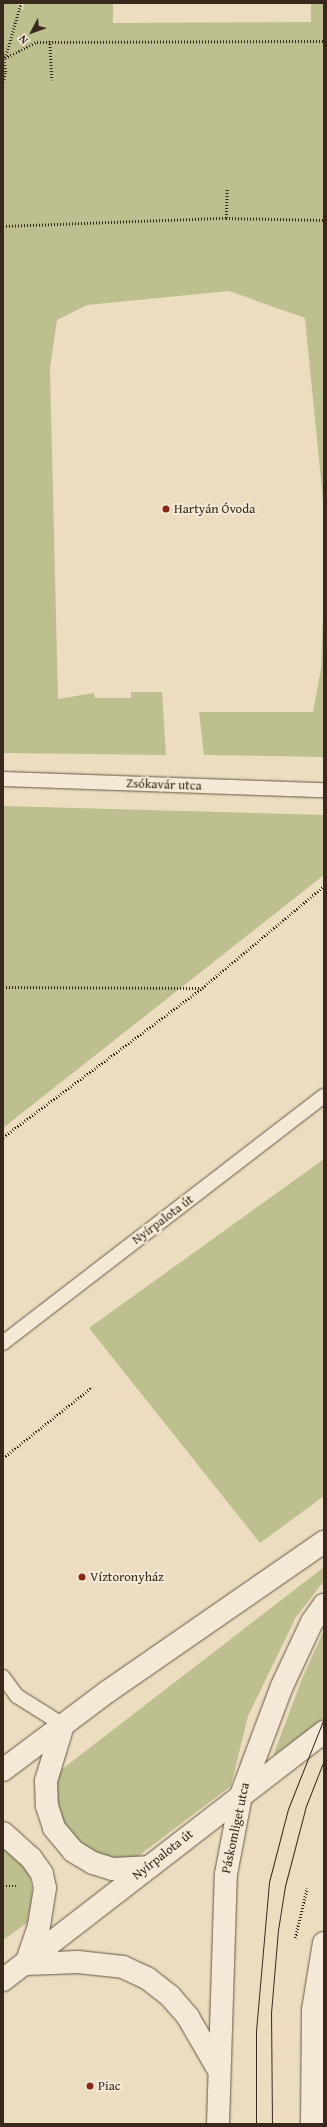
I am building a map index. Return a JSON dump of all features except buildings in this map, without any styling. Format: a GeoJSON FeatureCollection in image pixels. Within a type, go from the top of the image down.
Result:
{"type":"FeatureCollection","features":[{"type":"Feature","properties":{"kind":"main road"},"geometry":{"type":"LineString","coordinates":[[3,1770],[63,1725],[324,1542]]}},
{"type":"Feature","properties":{"kind":"main road","name":"Páskomliget utca"},"geometry":{"type":"LineString","coordinates":[[218,2124],[218,2069],[226,1874],[241,1795],[282,1686],[312,1622],[324,1604]]}},
{"type":"Feature","properties":{"kind":"main road"},"geometry":{"type":"LineString","coordinates":[[63,1725],[46,1781],[47,1806],[54,1828],[73,1851],[93,1863],[113,1869],[147,1867]]}},
{"type":"Feature","properties":{"kind":"main road","name":"Nyírpalota út"},"geometry":{"type":"LineString","coordinates":[[3,1980],[26,1964],[147,1867],[324,1732]]}},
{"type":"Feature","properties":{"kind":"main road"},"geometry":{"type":"LineString","coordinates":[[3,1832],[31,1858],[42,1874],[45,1888],[39,1926],[26,1964]]}},
{"type":"Feature","properties":{"kind":"main road"},"geometry":{"type":"LineString","coordinates":[[312,2124],[313,2010],[324,1943]]}},
{"type":"Feature","properties":{"kind":"main road","name":"Páskomliget utca"},"geometry":{"type":"LineString","coordinates":[[26,1964],[78,1962],[123,1967],[148,1978],[170,1996],[188,2017],[218,2069]]}},
{"type":"Feature","properties":{"kind":"lane","name":"Zsókavár utca"},"geometry":{"type":"LineString","coordinates":[[3,780],[324,790]]}},
{"type":"Feature","properties":{"kind":"lane","name":"Nyírpalota út"},"geometry":{"type":"LineString","coordinates":[[3,1343],[324,1096]]}},
{"type":"Feature","properties":{"kind":"lane"},"geometry":{"type":"LineString","coordinates":[[3,1677],[17,1696],[63,1725]]}},
{"type":"Feature","properties":{"kind":"path"},"geometry":{"type":"LineString","coordinates":[[3,82],[5,58],[21,3]]}},
{"type":"Feature","properties":{"kind":"path"},"geometry":{"type":"LineString","coordinates":[[5,58],[37,42],[324,41]]}},
{"type":"Feature","properties":{"kind":"path"},"geometry":{"type":"LineString","coordinates":[[50,42],[52,80]]}},
{"type":"Feature","properties":{"kind":"path"},"geometry":{"type":"LineString","coordinates":[[3,52],[5,58]]}},
{"type":"Feature","properties":{"kind":"path"},"geometry":{"type":"LineString","coordinates":[[226,218],[227,189]]}},
{"type":"Feature","properties":{"kind":"path"},"geometry":{"type":"LineString","coordinates":[[3,226],[226,218],[324,220]]}},
{"type":"Feature","properties":{"kind":"path"},"geometry":{"type":"LineString","coordinates":[[3,1137],[202,988],[324,886]]}},
{"type":"Feature","properties":{"kind":"path"},"geometry":{"type":"LineString","coordinates":[[3,987],[202,988]]}},
{"type":"Feature","properties":{"kind":"path"},"geometry":{"type":"LineString","coordinates":[[3,1458],[92,1387]]}},
{"type":"Feature","properties":{"kind":"green space"},"geometry":{"type":"Polygon","coordinates":[[[3,3],[16,3],[23,10],[24,3],[113,3],[113,23],[311,22],[311,3],[324,3],[324,510],[305,318],[229,291],[87,305],[57,320],[50,368],[58,699],[94,693],[95,698],[131,698],[131,692],[162,692],[166,755],[3,753],[3,3]]]}},
{"type":"Feature","properties":{"kind":"green space"},"geometry":{"type":"Polygon","coordinates":[[[324,590],[324,757],[204,755],[199,712],[313,712],[321,669],[324,590]]]}},
{"type":"Feature","properties":{"kind":"green space"},"geometry":{"type":"Polygon","coordinates":[[[3,806],[324,815],[324,875],[3,1128],[3,806]]]}},
{"type":"Feature","properties":{"kind":"green space"},"geometry":{"type":"Polygon","coordinates":[[[324,1159],[324,1496],[260,1543],[89,1328],[324,1159]]]}},
{"type":"Feature","properties":{"kind":"green space"},"geometry":{"type":"Polygon","coordinates":[[[324,1567],[324,1581],[296,1617],[248,1716],[231,1786],[129,1863],[98,1858],[59,1824],[52,1777],[324,1567]]]}},
{"type":"Feature","properties":{"kind":"green space"},"geometry":{"type":"Polygon","coordinates":[[[324,1630],[324,1718],[273,1756],[302,1679],[324,1630]]]}},
{"type":"Feature","properties":{"kind":"green space"},"geometry":{"type":"Polygon","coordinates":[[[3,1845],[28,1869],[33,1894],[27,1923],[3,1940],[3,1845]]]}},
{"type":"Feature","properties":{"kind":"tram line"},"geometry":{"type":"LineString","coordinates":[[256,2124],[256,2031],[269,1882],[288,1809],[324,1718]]}},
{"type":"Feature","properties":{"kind":"tram line"},"geometry":{"type":"LineString","coordinates":[[272,2124],[271,2013],[278,1930],[285,1886],[306,1806],[324,1760]]}},
{"type":"Feature","properties":{"kind":"place","name":"Hartyán Óvoda"},"geometry":{"type":"Point","coordinates":[166,509]}},
{"type":"Feature","properties":{"kind":"place","name":"Víztoronyház"},"geometry":{"type":"Point","coordinates":[82,1577]}},
{"type":"Feature","properties":{"kind":"place","name":"Piac"},"geometry":{"type":"Point","coordinates":[90,2086]}}]}
